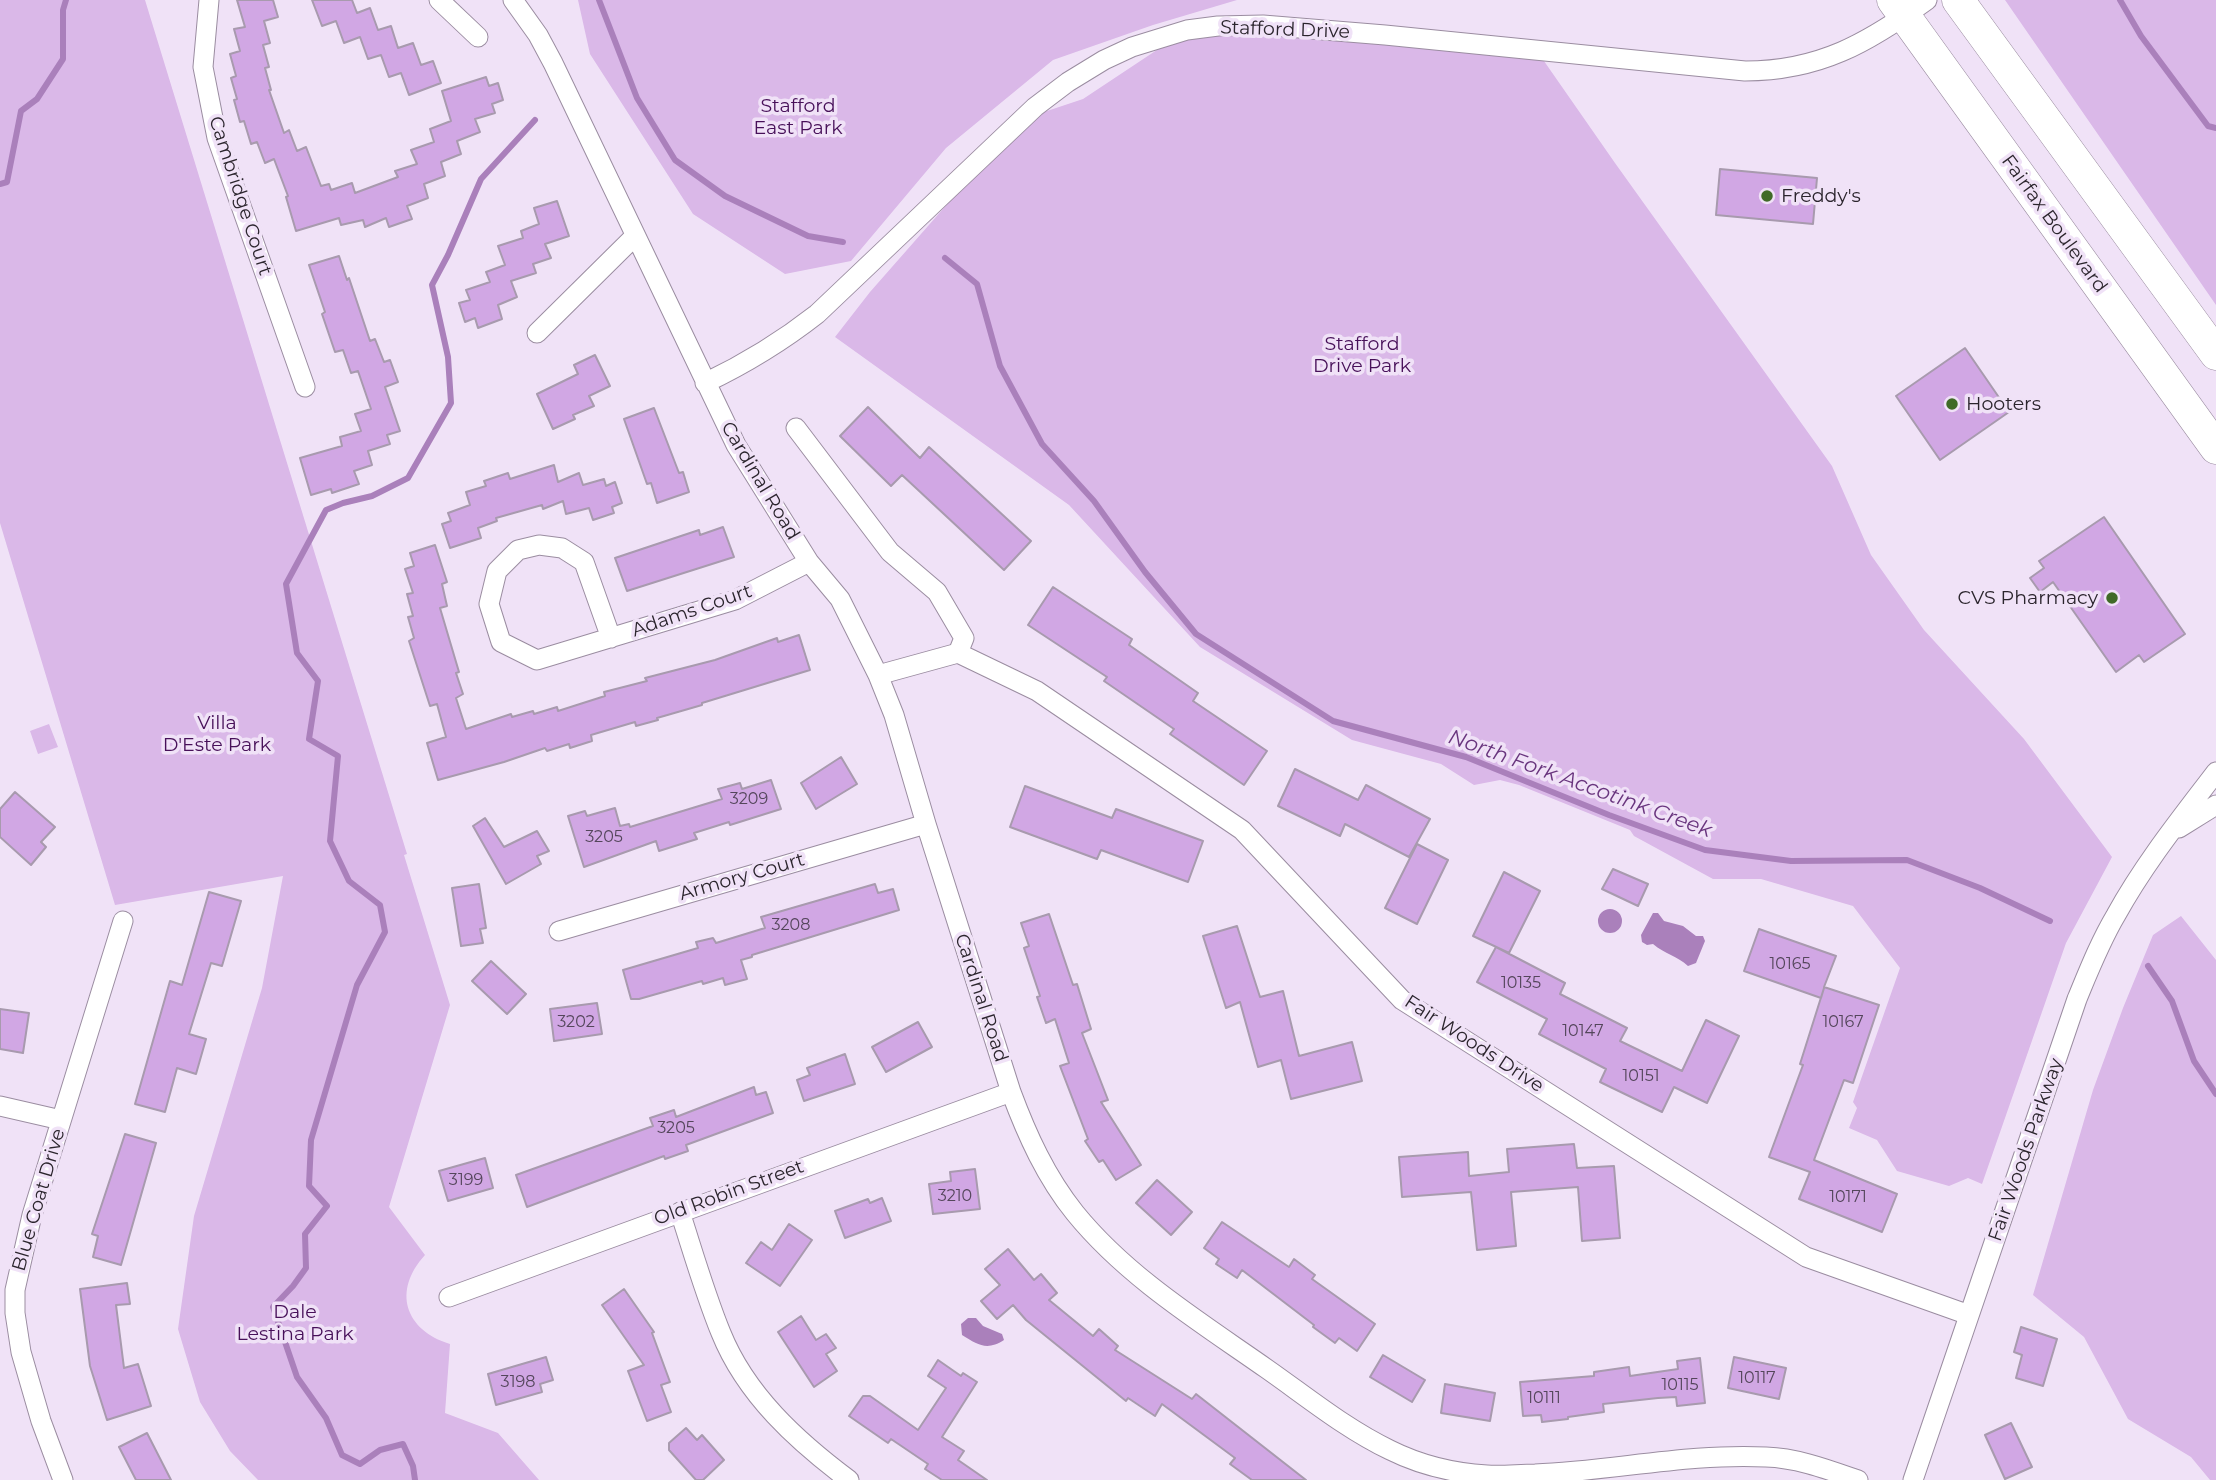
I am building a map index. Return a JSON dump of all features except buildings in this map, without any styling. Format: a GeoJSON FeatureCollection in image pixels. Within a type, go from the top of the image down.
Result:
{"type":"FeatureCollection","features":[{"type":"Feature","properties":{"kind":"main road"},"geometry":{"type":"LineString","coordinates":[[1958,0],[2216,354]]}},
{"type":"Feature","properties":{"kind":"main road","name":"Fairfax Boulevard"},"geometry":{"type":"LineString","coordinates":[[1908,6],[2216,448]]}},
{"type":"Feature","properties":{"kind":"street","name":"Cambridge Court"},"geometry":{"type":"LineString","coordinates":[[209,0],[203,67],[217,138],[304,387]]}},
{"type":"Feature","properties":{"kind":"street"},"geometry":{"type":"LineString","coordinates":[[439,0],[478,37]]}},
{"type":"Feature","properties":{"kind":"street","name":"Cardinal Road"},"geometry":{"type":"LineString","coordinates":[[513,0],[538,35],[553,63],[736,445],[809,562],[840,599],[878,675],[894,715],[1011,1092],[1045,1170],[1075,1213],[1109,1250],[1144,1280],[1344,1423],[1393,1451],[1445,1469],[1491,1475],[1556,1473],[1730,1456],[1788,1460],[1858,1480]]}},
{"type":"Feature","properties":{"kind":"street","name":"Stafford Drive"},"geometry":{"type":"LineString","coordinates":[[705,383],[748,363],[817,314],[1035,107],[1104,60],[1157,38],[1218,26],[1263,25],[1732,70],[1768,71],[1801,67],[1835,56],[1908,6]]}},
{"type":"Feature","properties":{"kind":"street"},"geometry":{"type":"LineString","coordinates":[[537,333],[635,236]]}},
{"type":"Feature","properties":{"kind":"street"},"geometry":{"type":"LineString","coordinates":[[796,428],[890,552],[937,592],[964,638],[958,653],[878,675]]}},
{"type":"Feature","properties":{"kind":"street","name":"Adams Court"},"geometry":{"type":"LineString","coordinates":[[611,638],[584,562],[562,548],[538,545],[518,550],[496,571],[489,604],[501,642],[537,660],[611,638],[735,600],[809,562]]}},
{"type":"Feature","properties":{"kind":"street","name":"Fair Woods Drive"},"geometry":{"type":"LineString","coordinates":[[958,653],[1037,691],[1242,830],[1402,1000],[1806,1257],[1969,1315]]}},
{"type":"Feature","properties":{"kind":"street","name":"Fair Woods Parkway"},"geometry":{"type":"LineString","coordinates":[[1913,1480],[2077,999],[2100,944],[2116,914],[2169,834],[2216,772]]}},
{"type":"Feature","properties":{"kind":"street","name":"Fair Woods Parkway"},"geometry":{"type":"LineString","coordinates":[[2169,834],[2216,805]]}},
{"type":"Feature","properties":{"kind":"street","name":"Armory Court"},"geometry":{"type":"LineString","coordinates":[[559,931],[926,824]]}},
{"type":"Feature","properties":{"kind":"street","name":"Blue Coat Drive"},"geometry":{"type":"LineString","coordinates":[[63,1480],[20,1352],[15,1312],[18,1273],[32,1216],[123,921]]}},
{"type":"Feature","properties":{"kind":"street","name":"Old Robin Street"},"geometry":{"type":"LineString","coordinates":[[449,1297],[1011,1092]]}},
{"type":"Feature","properties":{"kind":"street"},"geometry":{"type":"LineString","coordinates":[[0,1106],[61,1120]]}},
{"type":"Feature","properties":{"kind":"street"},"geometry":{"type":"LineString","coordinates":[[680,1212],[721,1334],[746,1380],[767,1408],[793,1434],[849,1480]]}},
{"type":"Feature","properties":{"kind":"green space","name":"Villa D'Este Park"},"geometry":{"type":"Polygon","coordinates":[[[0,0],[145,0],[407,854],[404,855],[450,1005],[389,1207],[425,1255],[409,1282],[408,1308],[422,1329],[450,1344],[445,1413],[498,1433],[539,1480],[258,1480],[230,1451],[200,1402],[178,1329],[194,1216],[262,988],[283,876],[115,905],[0,523],[0,0]]]}},
{"type":"Feature","properties":{"kind":"green space","name":"Stafford East Park"},"geometry":{"type":"Polygon","coordinates":[[[578,0],[1237,0],[1153,25],[1053,60],[946,148],[851,261],[785,274],[693,214],[590,54],[578,0]]]}},
{"type":"Feature","properties":{"kind":"green space"},"geometry":{"type":"Polygon","coordinates":[[[2005,0],[2216,0],[2216,305],[2005,0]]]}},
{"type":"Feature","properties":{"kind":"green space","name":"Stafford Drive Park"},"geometry":{"type":"Polygon","coordinates":[[[1263,25],[1537,51],[1832,466],[1871,555],[1924,630],[2024,739],[2112,857],[2066,943],[1982,1184],[1968,1178],[1949,1186],[1897,1171],[1877,1140],[1849,1128],[1857,1108],[1853,1102],[1900,968],[1853,906],[1761,879],[1713,879],[1634,836],[1630,830],[1519,785],[1500,780],[1474,785],[1441,764],[1352,740],[1200,647],[1069,505],[835,337],[870,292],[950,201],[1044,112],[1083,99],[1187,30],[1263,25]]]}},
{"type":"Feature","properties":{"kind":"green space"},"geometry":{"type":"Polygon","coordinates":[[[49,724],[58,747],[38,754],[30,731],[49,724]]]}},
{"type":"Feature","properties":{"kind":"green space"},"geometry":{"type":"Polygon","coordinates":[[[2181,916],[2216,960],[2216,1480],[2210,1480],[2191,1457],[2128,1419],[2084,1337],[2033,1295],[2093,1090],[2123,1008],[2153,935],[2181,916]]]}},
{"type":"Feature","properties":{"kind":"shaded area"},"geometry":{"type":"Polygon","coordinates":[[[1605,909],[1615,909],[1622,916],[1622,926],[1615,933],[1605,933],[1598,926],[1598,916],[1605,909]]]}},
{"type":"Feature","properties":{"kind":"shaded area"},"geometry":{"type":"Polygon","coordinates":[[[1653,913],[1658,913],[1664,921],[1683,926],[1696,936],[1703,936],[1705,941],[1696,963],[1688,966],[1653,944],[1642,942],[1641,935],[1653,913]]]}},
{"type":"Feature","properties":{"kind":"shaded area"},"geometry":{"type":"Polygon","coordinates":[[[968,1318],[976,1318],[983,1326],[1002,1334],[1004,1340],[987,1346],[968,1339],[962,1335],[961,1324],[968,1318]]]}},
{"type":"Feature","properties":{"kind":"waterway"},"geometry":{"type":"LineString","coordinates":[[0,184],[7,182],[21,111],[37,99],[63,59],[63,10],[66,0]]}},
{"type":"Feature","properties":{"kind":"waterway","name":"North Fork Accotink Creek"},"geometry":{"type":"LineString","coordinates":[[599,0],[637,98],[675,160],[725,196],[808,236],[843,242]]}},
{"type":"Feature","properties":{"kind":"waterway"},"geometry":{"type":"LineString","coordinates":[[2120,0],[2141,36],[2208,126],[2216,128]]}},
{"type":"Feature","properties":{"kind":"waterway"},"geometry":{"type":"LineString","coordinates":[[415,1480],[413,1466],[403,1444],[380,1450],[360,1464],[342,1455],[326,1418],[297,1377],[273,1307],[306,1268],[305,1234],[327,1206],[309,1186],[311,1140],[357,985],[385,932],[380,905],[349,881],[330,841],[338,756],[309,739],[318,681],[297,653],[286,584],[326,510],[372,496],[408,478],[451,403],[448,357],[432,285],[481,179],[535,120]]}},
{"type":"Feature","properties":{"kind":"waterway","name":"North Fork Accotink Creek"},"geometry":{"type":"LineString","coordinates":[[945,258],[977,284],[1000,366],[1042,444],[1094,501],[1145,572],[1196,634],[1333,721],[1466,757],[1609,815],[1705,850],[1791,861],[1907,860],[1980,888],[2050,921]]}},
{"type":"Feature","properties":{"kind":"waterway","name":"North Fork Accotink Creek"},"geometry":{"type":"LineString","coordinates":[[2148,966],[2172,1001],[2194,1061],[2216,1094]]}},
{"type":"Feature","properties":{"kind":"place","name":"Freddy's"},"geometry":{"type":"Point","coordinates":[1767,196]}},
{"type":"Feature","properties":{"kind":"place","name":"Hooters"},"geometry":{"type":"Point","coordinates":[1952,404]}},
{"type":"Feature","properties":{"kind":"place","name":"CVS Pharmacy"},"geometry":{"type":"Point","coordinates":[2112,598]}},
{"type":"Feature","properties":{"kind":"park label","name":"Dale Lestina Park"},"geometry":{"type":"Point","coordinates":[295,1323]}}]}
